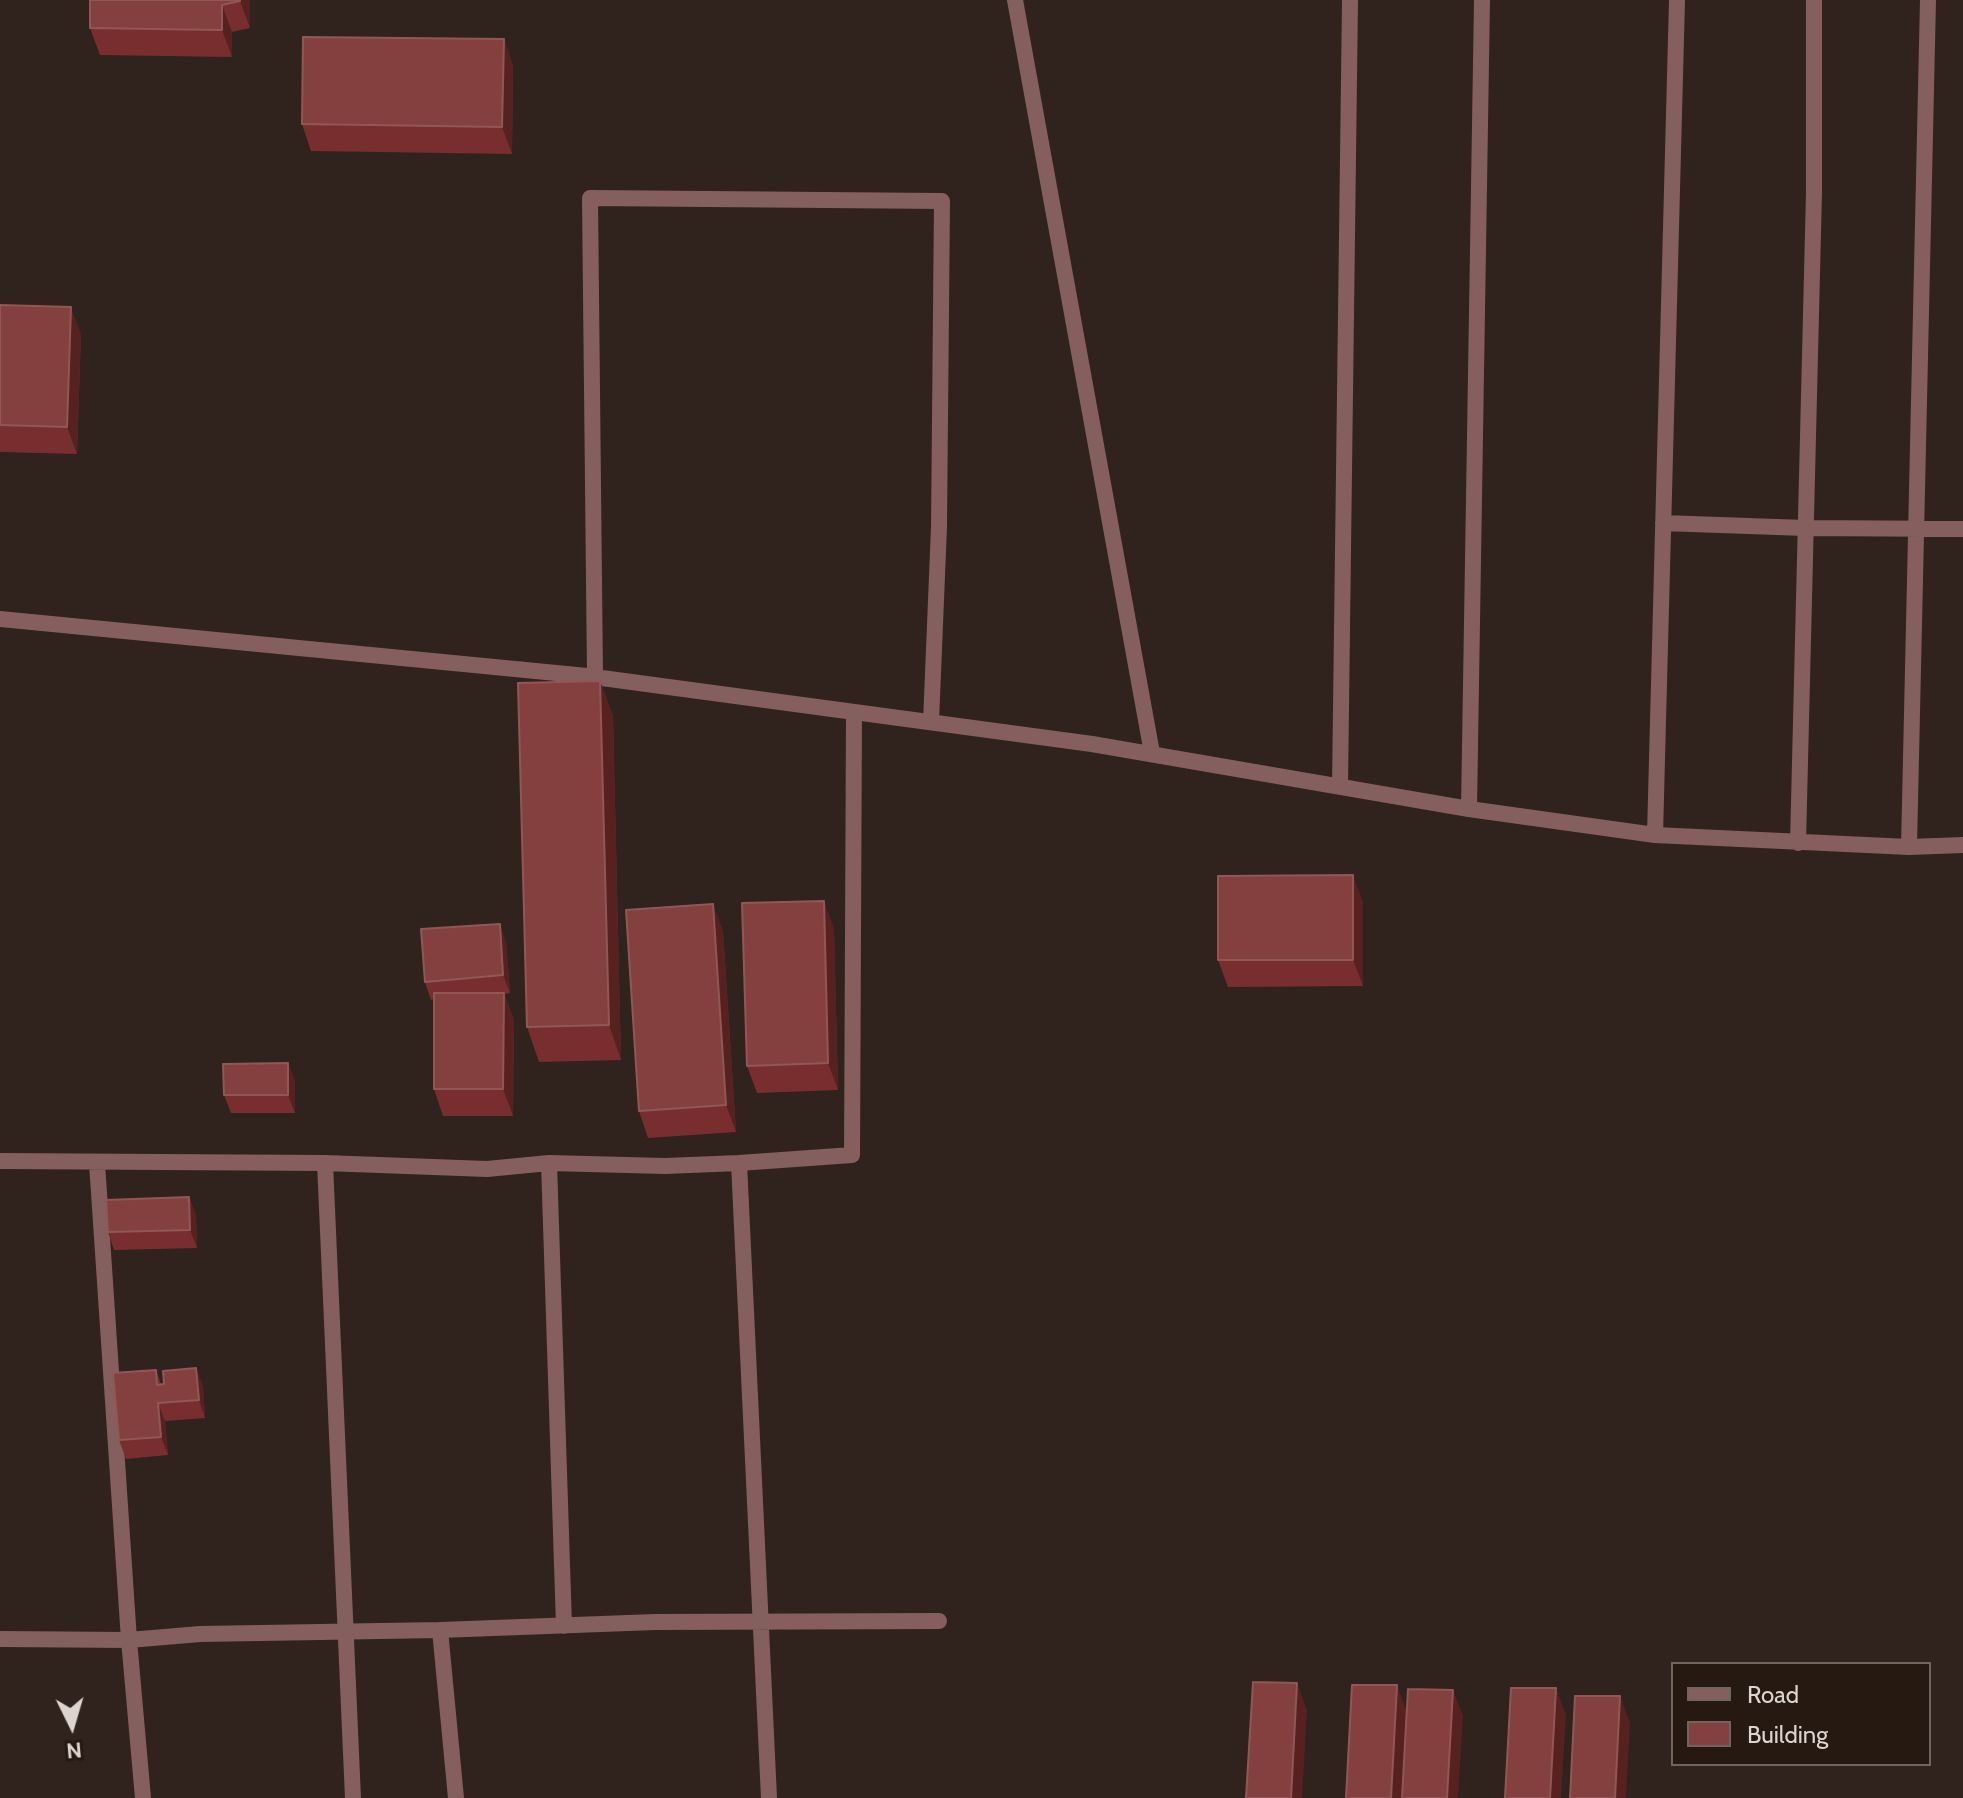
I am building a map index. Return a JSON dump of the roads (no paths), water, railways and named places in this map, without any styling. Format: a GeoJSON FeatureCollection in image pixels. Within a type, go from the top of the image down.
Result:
{"type":"FeatureCollection","features":[{"type":"Feature","properties":{"kind":"street"},"geometry":{"type":"LineString","coordinates":[[1015,0],[1152,753]]}},
{"type":"Feature","properties":{"kind":"street"},"geometry":{"type":"LineString","coordinates":[[1340,786],[1350,0]]}},
{"type":"Feature","properties":{"kind":"street"},"geometry":{"type":"LineString","coordinates":[[1469,809],[1482,0]]}},
{"type":"Feature","properties":{"kind":"street"},"geometry":{"type":"LineString","coordinates":[[1655,835],[1677,0]]}},
{"type":"Feature","properties":{"kind":"street"},"geometry":{"type":"LineString","coordinates":[[1798,843],[1814,192],[1814,0]]}},
{"type":"Feature","properties":{"kind":"street"},"geometry":{"type":"LineString","coordinates":[[1909,847],[1928,0]]}},
{"type":"Feature","properties":{"kind":"street"},"geometry":{"type":"LineString","coordinates":[[595,677],[590,198],[942,201],[939,527],[931,722]]}},
{"type":"Feature","properties":{"kind":"street"},"geometry":{"type":"LineString","coordinates":[[1663,523],[1963,529]]}},
{"type":"Feature","properties":{"kind":"street"},"geometry":{"type":"LineString","coordinates":[[0,619],[595,677],[1152,753],[1469,809],[1655,835],[1909,847],[1963,845]]}},
{"type":"Feature","properties":{"kind":"street"},"geometry":{"type":"LineString","coordinates":[[0,1161],[325,1163],[487,1169],[549,1163],[665,1166],[852,1155],[854,712]]}},
{"type":"Feature","properties":{"kind":"street"},"geometry":{"type":"LineString","coordinates":[[97,1163],[129,1640],[143,1798]]}},
{"type":"Feature","properties":{"kind":"street"},"geometry":{"type":"LineString","coordinates":[[325,1163],[353,1798]]}},
{"type":"Feature","properties":{"kind":"street"},"geometry":{"type":"LineString","coordinates":[[549,1163],[564,1626]]}},
{"type":"Feature","properties":{"kind":"street"},"geometry":{"type":"LineString","coordinates":[[739,1163],[769,1798]]}},
{"type":"Feature","properties":{"kind":"street"},"geometry":{"type":"LineString","coordinates":[[0,1639],[129,1640],[200,1634],[655,1622],[939,1621]]}},
{"type":"Feature","properties":{"kind":"street"},"geometry":{"type":"LineString","coordinates":[[440,1630],[456,1798]]}}]}
